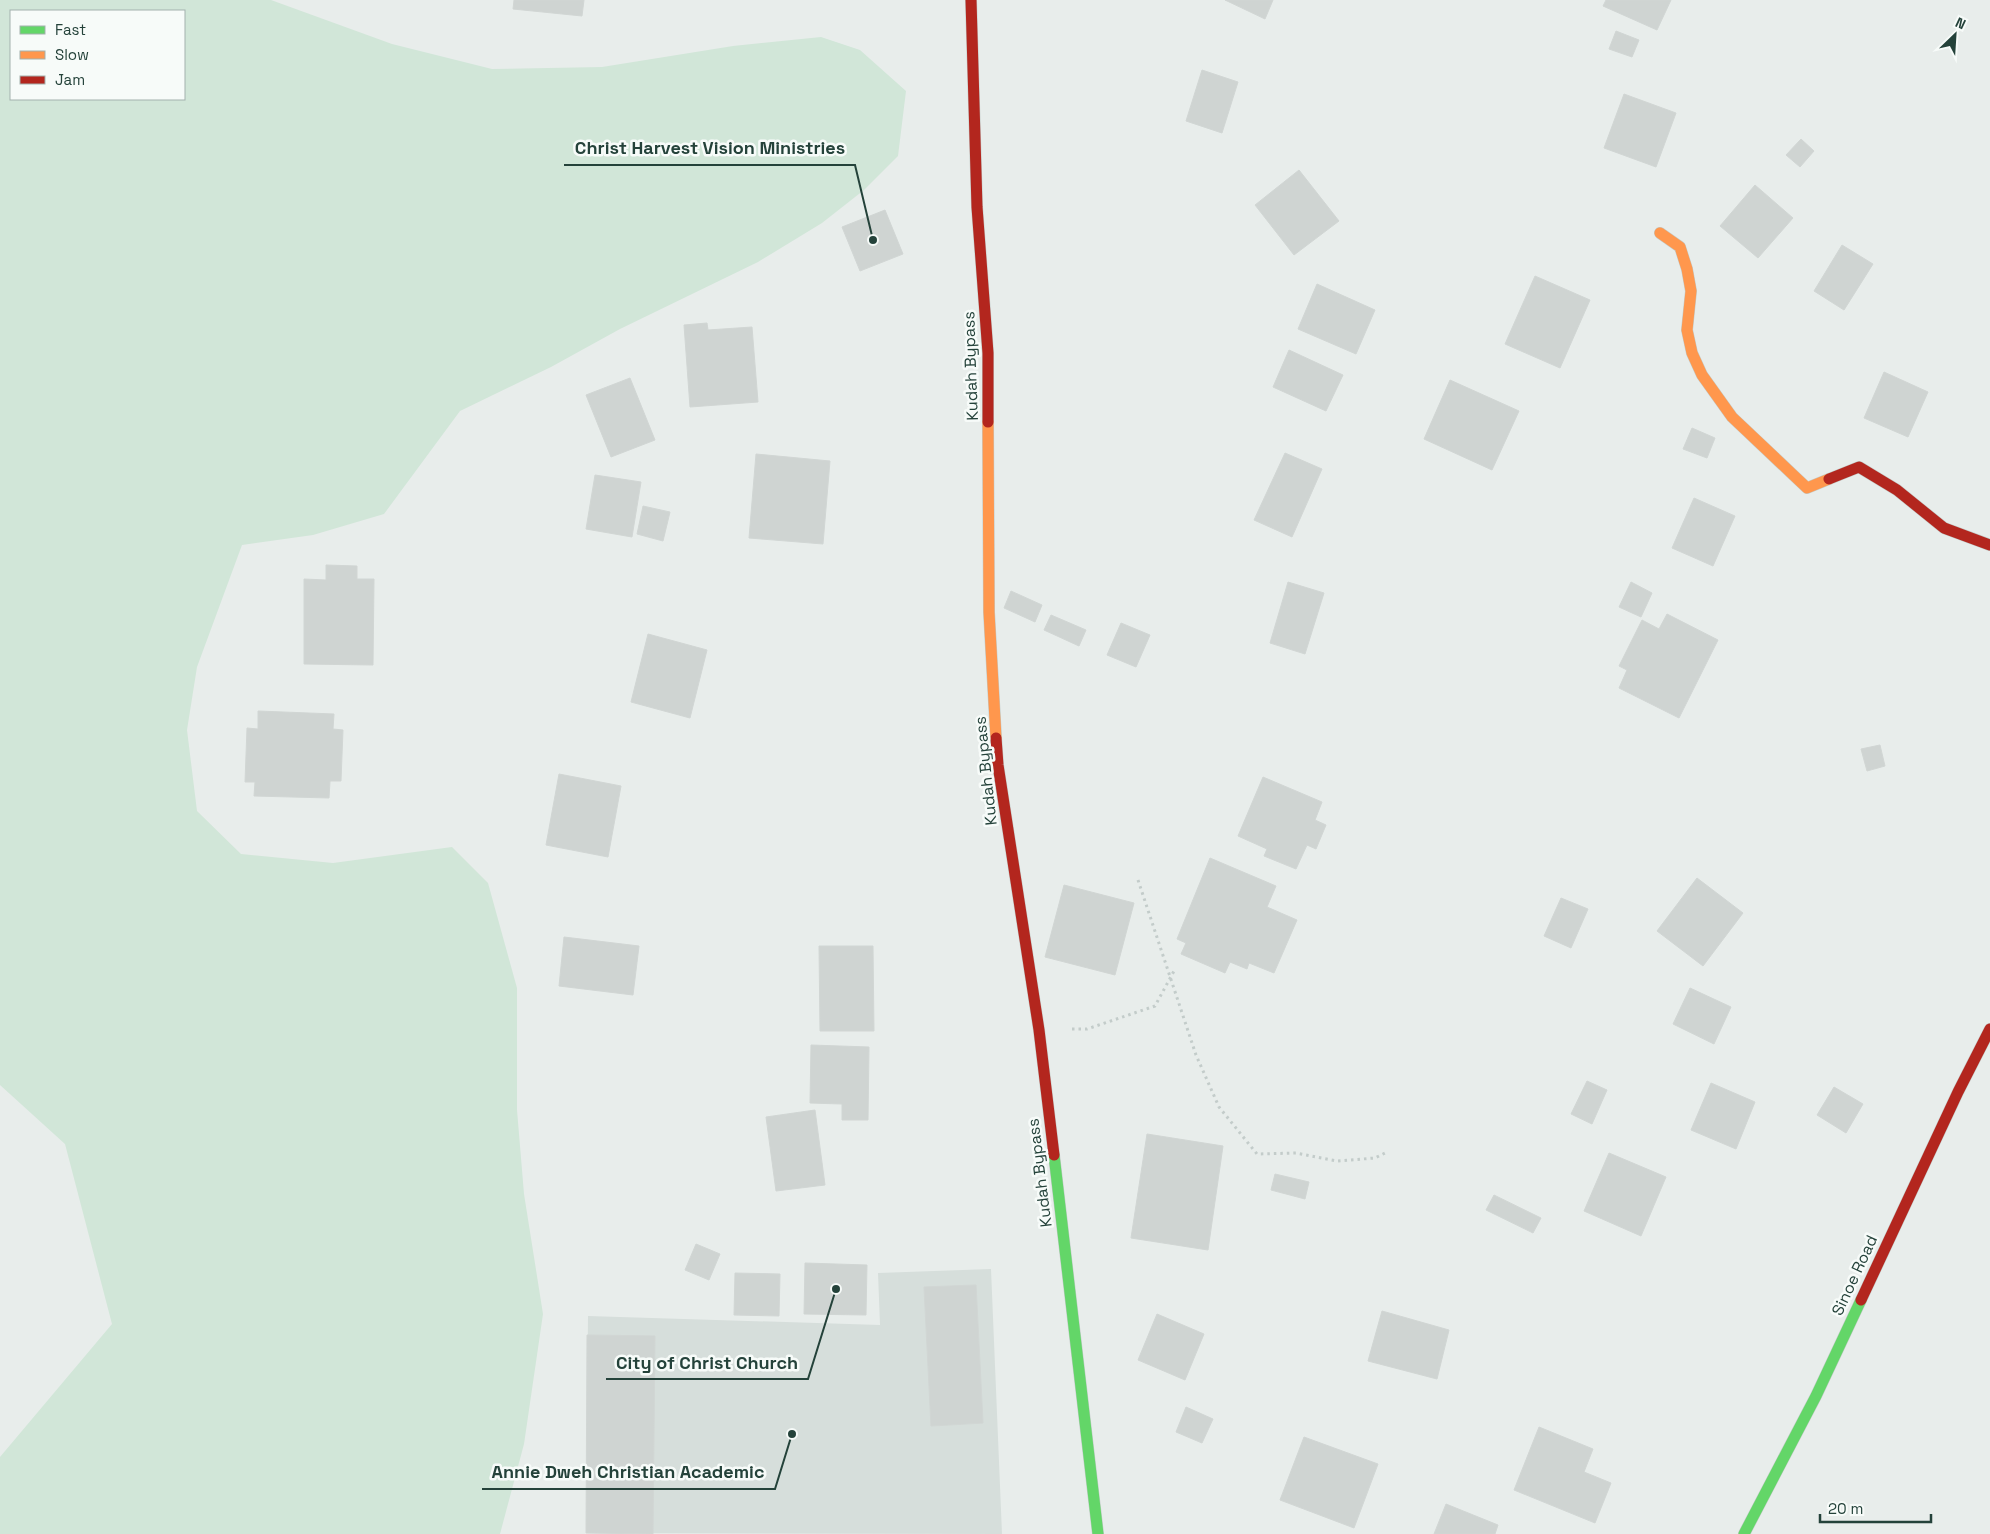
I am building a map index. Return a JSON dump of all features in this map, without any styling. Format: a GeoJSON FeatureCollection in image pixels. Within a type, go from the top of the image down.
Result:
{"type":"FeatureCollection","features":[{"type":"Feature","properties":{"kind":"main road","name":"Kudah Bypass"},"geometry":{"type":"LineString","coordinates":[[971,0],[977,207],[988,353],[989,612],[998,756],[1039,1030],[1098,1534]]}},
{"type":"Feature","properties":{"kind":"main road"},"geometry":{"type":"LineString","coordinates":[[1660,233],[1680,247],[1691,289],[1687,329],[1693,360],[1710,392],[1768,454],[1807,488],[1859,467],[1897,490],[1944,528],[1990,545]]}},
{"type":"Feature","properties":{"kind":"main road","name":"Sinoe Road"},"geometry":{"type":"LineString","coordinates":[[1744,1534],[1816,1396],[1958,1092],[1990,1029]]}},
{"type":"Feature","properties":{"kind":"path"},"geometry":{"type":"LineString","coordinates":[[1138,880],[1196,1055],[1219,1107],[1256,1154],[1296,1153],[1337,1161],[1375,1158],[1387,1152]]}},
{"type":"Feature","properties":{"kind":"path"},"geometry":{"type":"LineString","coordinates":[[1039,1030],[1087,1029],[1155,1006],[1174,971]]}},
{"type":"Feature","properties":{"kind":"shaded area"},"geometry":{"type":"Polygon","coordinates":[[[991,1269],[1002,1534],[586,1533],[588,1316],[880,1325],[878,1273],[991,1269]]]}},
{"type":"Feature","properties":{"kind":"green space"},"geometry":{"type":"Polygon","coordinates":[[[0,0],[271,0],[392,44],[492,69],[602,67],[733,46],[821,37],[860,50],[906,91],[898,156],[864,190],[822,223],[758,262],[620,329],[551,367],[460,411],[384,514],[313,535],[242,545],[197,667],[187,730],[197,811],[241,854],[333,863],[452,847],[488,883],[517,988],[517,1110],[524,1194],[543,1314],[524,1444],[500,1534],[0,1534],[0,1457],[112,1324],[65,1144],[0,1085],[0,0]]]}},
{"type":"Feature","properties":{"kind":"building"},"geometry":{"type":"Polygon","coordinates":[[[514,0],[584,0],[582,16],[513,9],[514,0]]]}},
{"type":"Feature","properties":{"kind":"building"},"geometry":{"type":"Polygon","coordinates":[[[1225,0],[1273,0],[1265,19],[1225,0]]]}},
{"type":"Feature","properties":{"kind":"building"},"geometry":{"type":"Polygon","coordinates":[[[1606,0],[1671,0],[1657,30],[1603,6],[1606,0]]]}},
{"type":"Feature","properties":{"kind":"building"},"geometry":{"type":"Polygon","coordinates":[[[1616,31],[1639,40],[1632,57],[1609,49],[1616,31]]]}},
{"type":"Feature","properties":{"kind":"building"},"geometry":{"type":"Polygon","coordinates":[[[1202,70],[1238,82],[1222,133],[1186,121],[1202,70]]]}},
{"type":"Feature","properties":{"kind":"building"},"geometry":{"type":"Polygon","coordinates":[[[1624,94],[1676,113],[1656,167],[1604,148],[1624,94]]]}},
{"type":"Feature","properties":{"kind":"building"},"geometry":{"type":"Polygon","coordinates":[[[1801,139],[1814,151],[1800,167],[1786,155],[1801,139]]]}},
{"type":"Feature","properties":{"kind":"building"},"geometry":{"type":"Polygon","coordinates":[[[1299,170],[1339,221],[1294,255],[1255,205],[1299,170]]]}},
{"type":"Feature","properties":{"kind":"building"},"geometry":{"type":"Polygon","coordinates":[[[1755,185],[1793,218],[1758,258],[1720,226],[1755,185]]]}},
{"type":"Feature","properties":{"kind":"building"},"geometry":{"type":"Polygon","coordinates":[[[885,210],[903,254],[860,271],[842,227],[885,210]]]}},
{"type":"Feature","properties":{"kind":"building"},"geometry":{"type":"Polygon","coordinates":[[[1842,245],[1873,264],[1844,310],[1814,291],[1842,245]]]}},
{"type":"Feature","properties":{"kind":"building"},"geometry":{"type":"Polygon","coordinates":[[[1535,276],[1590,300],[1560,368],[1505,344],[1535,276]]]}},
{"type":"Feature","properties":{"kind":"building"},"geometry":{"type":"Polygon","coordinates":[[[1317,284],[1375,310],[1356,354],[1298,329],[1317,284]]]}},
{"type":"Feature","properties":{"kind":"building"},"geometry":{"type":"Polygon","coordinates":[[[707,323],[708,330],[752,327],[758,402],[690,407],[684,325],[707,323]]]}},
{"type":"Feature","properties":{"kind":"building"},"geometry":{"type":"Polygon","coordinates":[[[1289,350],[1343,375],[1326,411],[1273,387],[1289,350]]]}},
{"type":"Feature","properties":{"kind":"building"},"geometry":{"type":"Polygon","coordinates":[[[1884,372],[1928,392],[1908,437],[1864,418],[1884,372]]]}},
{"type":"Feature","properties":{"kind":"building"},"geometry":{"type":"Polygon","coordinates":[[[630,378],[655,440],[611,457],[586,395],[630,378]]]}},
{"type":"Feature","properties":{"kind":"building"},"geometry":{"type":"Polygon","coordinates":[[[1450,380],[1519,411],[1492,470],[1424,439],[1450,380]]]}},
{"type":"Feature","properties":{"kind":"building"},"geometry":{"type":"Polygon","coordinates":[[[1692,428],[1715,438],[1707,458],[1683,449],[1692,428]]]}},
{"type":"Feature","properties":{"kind":"building"},"geometry":{"type":"Polygon","coordinates":[[[1285,453],[1322,469],[1292,537],[1254,520],[1285,453]]]}},
{"type":"Feature","properties":{"kind":"building"},"geometry":{"type":"Polygon","coordinates":[[[756,454],[830,461],[823,544],[749,538],[756,454]]]}},
{"type":"Feature","properties":{"kind":"building"},"geometry":{"type":"Polygon","coordinates":[[[595,475],[641,482],[632,537],[586,529],[595,475]]]}},
{"type":"Feature","properties":{"kind":"building"},"geometry":{"type":"Polygon","coordinates":[[[1694,498],[1735,516],[1713,566],[1672,548],[1694,498]]]}},
{"type":"Feature","properties":{"kind":"building"},"geometry":{"type":"Polygon","coordinates":[[[643,506],[670,512],[663,541],[637,534],[643,506]]]}},
{"type":"Feature","properties":{"kind":"building"},"geometry":{"type":"Polygon","coordinates":[[[326,565],[357,566],[357,579],[374,579],[373,665],[304,664],[304,579],[326,580],[326,565]]]}},
{"type":"Feature","properties":{"kind":"building"},"geometry":{"type":"Polygon","coordinates":[[[1288,582],[1324,593],[1305,654],[1270,643],[1288,582]]]}},
{"type":"Feature","properties":{"kind":"building"},"geometry":{"type":"Polygon","coordinates":[[[1631,582],[1652,593],[1641,617],[1619,607],[1631,582]]]}},
{"type":"Feature","properties":{"kind":"building"},"geometry":{"type":"Polygon","coordinates":[[[1011,591],[1042,605],[1035,622],[1004,608],[1011,591]]]}},
{"type":"Feature","properties":{"kind":"building"},"geometry":{"type":"Polygon","coordinates":[[[1667,614],[1718,640],[1679,718],[1619,688],[1627,670],[1619,666],[1642,620],[1659,629],[1667,614]]]}},
{"type":"Feature","properties":{"kind":"building"},"geometry":{"type":"Polygon","coordinates":[[[1051,615],[1086,630],[1079,646],[1044,630],[1051,615]]]}},
{"type":"Feature","properties":{"kind":"building"},"geometry":{"type":"Polygon","coordinates":[[[1121,623],[1150,635],[1136,667],[1107,655],[1121,623]]]}},
{"type":"Feature","properties":{"kind":"building"},"geometry":{"type":"Polygon","coordinates":[[[648,634],[707,650],[690,718],[631,702],[648,634]]]}},
{"type":"Feature","properties":{"kind":"building"},"geometry":{"type":"Polygon","coordinates":[[[258,711],[334,714],[333,729],[343,730],[341,781],[330,781],[329,798],[254,796],[255,782],[245,782],[247,728],[258,729],[258,711]]]}},
{"type":"Feature","properties":{"kind":"building"},"geometry":{"type":"Polygon","coordinates":[[[1880,745],[1885,766],[1867,771],[1861,749],[1880,745]]]}},
{"type":"Feature","properties":{"kind":"building"},"geometry":{"type":"Polygon","coordinates":[[[559,774],[621,786],[608,857],[546,845],[559,774]]]}},
{"type":"Feature","properties":{"kind":"building"},"geometry":{"type":"Polygon","coordinates":[[[1263,777],[1322,802],[1315,820],[1326,825],[1316,849],[1307,845],[1296,869],[1264,856],[1267,849],[1238,836],[1263,777]]]}},
{"type":"Feature","properties":{"kind":"building"},"geometry":{"type":"Polygon","coordinates":[[[1210,858],[1276,886],[1267,907],[1297,920],[1274,973],[1249,963],[1247,969],[1230,962],[1225,973],[1181,954],[1186,943],[1177,939],[1210,858]]]}},
{"type":"Feature","properties":{"kind":"building"},"geometry":{"type":"Polygon","coordinates":[[[1697,878],[1743,913],[1703,966],[1657,931],[1697,878]]]}},
{"type":"Feature","properties":{"kind":"building"},"geometry":{"type":"Polygon","coordinates":[[[1064,885],[1134,903],[1115,975],[1045,957],[1064,885]]]}},
{"type":"Feature","properties":{"kind":"building"},"geometry":{"type":"Polygon","coordinates":[[[1561,898],[1588,909],[1571,948],[1544,936],[1561,898]]]}},
{"type":"Feature","properties":{"kind":"building"},"geometry":{"type":"Polygon","coordinates":[[[564,937],[639,946],[633,995],[559,986],[564,937]]]}},
{"type":"Feature","properties":{"kind":"building"},"geometry":{"type":"Polygon","coordinates":[[[819,946],[873,946],[874,1031],[820,1031],[819,946]]]}},
{"type":"Feature","properties":{"kind":"building"},"geometry":{"type":"Polygon","coordinates":[[[1690,988],[1731,1007],[1714,1044],[1673,1024],[1690,988]]]}},
{"type":"Feature","properties":{"kind":"building"},"geometry":{"type":"Polygon","coordinates":[[[811,1045],[869,1047],[868,1120],[842,1120],[842,1104],[810,1103],[811,1045]]]}},
{"type":"Feature","properties":{"kind":"building"},"geometry":{"type":"Polygon","coordinates":[[[1587,1081],[1607,1090],[1592,1124],[1571,1114],[1587,1081]]]}},
{"type":"Feature","properties":{"kind":"building"},"geometry":{"type":"Polygon","coordinates":[[[1711,1083],[1755,1102],[1736,1149],[1691,1130],[1711,1083]]]}},
{"type":"Feature","properties":{"kind":"building"},"geometry":{"type":"Polygon","coordinates":[[[1834,1087],[1863,1104],[1846,1133],[1817,1115],[1834,1087]]]}},
{"type":"Feature","properties":{"kind":"building"},"geometry":{"type":"Polygon","coordinates":[[[815,1110],[825,1185],[776,1191],[766,1117],[815,1110]]]}},
{"type":"Feature","properties":{"kind":"building"},"geometry":{"type":"Polygon","coordinates":[[[1147,1134],[1223,1146],[1208,1250],[1131,1238],[1147,1134]]]}},
{"type":"Feature","properties":{"kind":"building"},"geometry":{"type":"Polygon","coordinates":[[[1609,1153],[1666,1177],[1641,1236],[1584,1211],[1609,1153]]]}},
{"type":"Feature","properties":{"kind":"building"},"geometry":{"type":"Polygon","coordinates":[[[1275,1174],[1309,1182],[1305,1199],[1271,1190],[1275,1174]]]}},
{"type":"Feature","properties":{"kind":"building"},"geometry":{"type":"Polygon","coordinates":[[[1494,1195],[1541,1218],[1533,1233],[1486,1210],[1494,1195]]]}},
{"type":"Feature","properties":{"kind":"building"},"geometry":{"type":"Polygon","coordinates":[[[696,1244],[720,1254],[709,1280],[685,1270],[696,1244]]]}},
{"type":"Feature","properties":{"kind":"building"},"geometry":{"type":"Polygon","coordinates":[[[805,1263],[867,1265],[866,1315],[804,1314],[805,1263]]]}},
{"type":"Feature","properties":{"kind":"building"},"geometry":{"type":"Polygon","coordinates":[[[735,1273],[780,1274],[779,1316],[734,1315],[735,1273]]]}},
{"type":"Feature","properties":{"kind":"building"},"geometry":{"type":"Polygon","coordinates":[[[976,1285],[983,1423],[931,1426],[924,1287],[976,1285]]]}},
{"type":"Feature","properties":{"kind":"building"},"geometry":{"type":"Polygon","coordinates":[[[1382,1311],[1449,1330],[1437,1379],[1368,1361],[1382,1311]]]}},
{"type":"Feature","properties":{"kind":"building"},"geometry":{"type":"Polygon","coordinates":[[[1157,1314],[1204,1334],[1185,1380],[1138,1360],[1157,1314]]]}},
{"type":"Feature","properties":{"kind":"building"},"geometry":{"type":"Polygon","coordinates":[[[587,1335],[655,1336],[653,1534],[586,1533],[587,1335]]]}},
{"type":"Feature","properties":{"kind":"building"},"geometry":{"type":"Polygon","coordinates":[[[1186,1407],[1213,1419],[1202,1443],[1176,1432],[1186,1407]]]}},
{"type":"Feature","properties":{"kind":"building"},"geometry":{"type":"Polygon","coordinates":[[[1539,1427],[1593,1449],[1584,1472],[1611,1483],[1595,1523],[1514,1490],[1539,1427]]]}},
{"type":"Feature","properties":{"kind":"building"},"geometry":{"type":"Polygon","coordinates":[[[1304,1437],[1378,1464],[1354,1528],[1280,1500],[1304,1437]]]}},
{"type":"Feature","properties":{"kind":"building"},"geometry":{"type":"Polygon","coordinates":[[[1446,1504],[1498,1525],[1495,1534],[1434,1534],[1446,1504]]]}},
{"type":"Feature","properties":{"kind":"traffic: fast"},"geometry":{"type":"LineString","coordinates":[[1054,1155],[1098,1534]]}},
{"type":"Feature","properties":{"kind":"traffic: fast"},"geometry":{"type":"LineString","coordinates":[[1744,1534],[1816,1396],[1861,1300]]}},
{"type":"Feature","properties":{"kind":"traffic: slow"},"geometry":{"type":"LineString","coordinates":[[1660,233],[1680,247],[1687,269],[1691,291],[1687,330],[1692,353],[1702,375],[1732,417],[1807,488],[1829,479]]}},
{"type":"Feature","properties":{"kind":"traffic: slow"},"geometry":{"type":"LineString","coordinates":[[988,422],[989,612],[996,738]]}},
{"type":"Feature","properties":{"kind":"traffic: jam"},"geometry":{"type":"LineString","coordinates":[[971,0],[977,207],[988,353],[988,422]]}},
{"type":"Feature","properties":{"kind":"traffic: jam"},"geometry":{"type":"LineString","coordinates":[[1829,479],[1859,467],[1897,490],[1944,528],[1990,545]]}},
{"type":"Feature","properties":{"kind":"traffic: jam"},"geometry":{"type":"LineString","coordinates":[[996,738],[998,765],[1039,1030],[1054,1155]]}},
{"type":"Feature","properties":{"kind":"traffic: jam"},"geometry":{"type":"LineString","coordinates":[[1861,1300],[1958,1092],[1990,1029]]}},
{"type":"Feature","properties":{"kind":"place","name":"Christ Harvest Vision Ministries"},"geometry":{"type":"Point","coordinates":[873,240]}},
{"type":"Feature","properties":{"kind":"place","name":"City of Christ Church"},"geometry":{"type":"Point","coordinates":[836,1289]}},
{"type":"Feature","properties":{"kind":"place","name":"Annie Dweh Christian Academic"},"geometry":{"type":"Point","coordinates":[792,1434]}}]}
